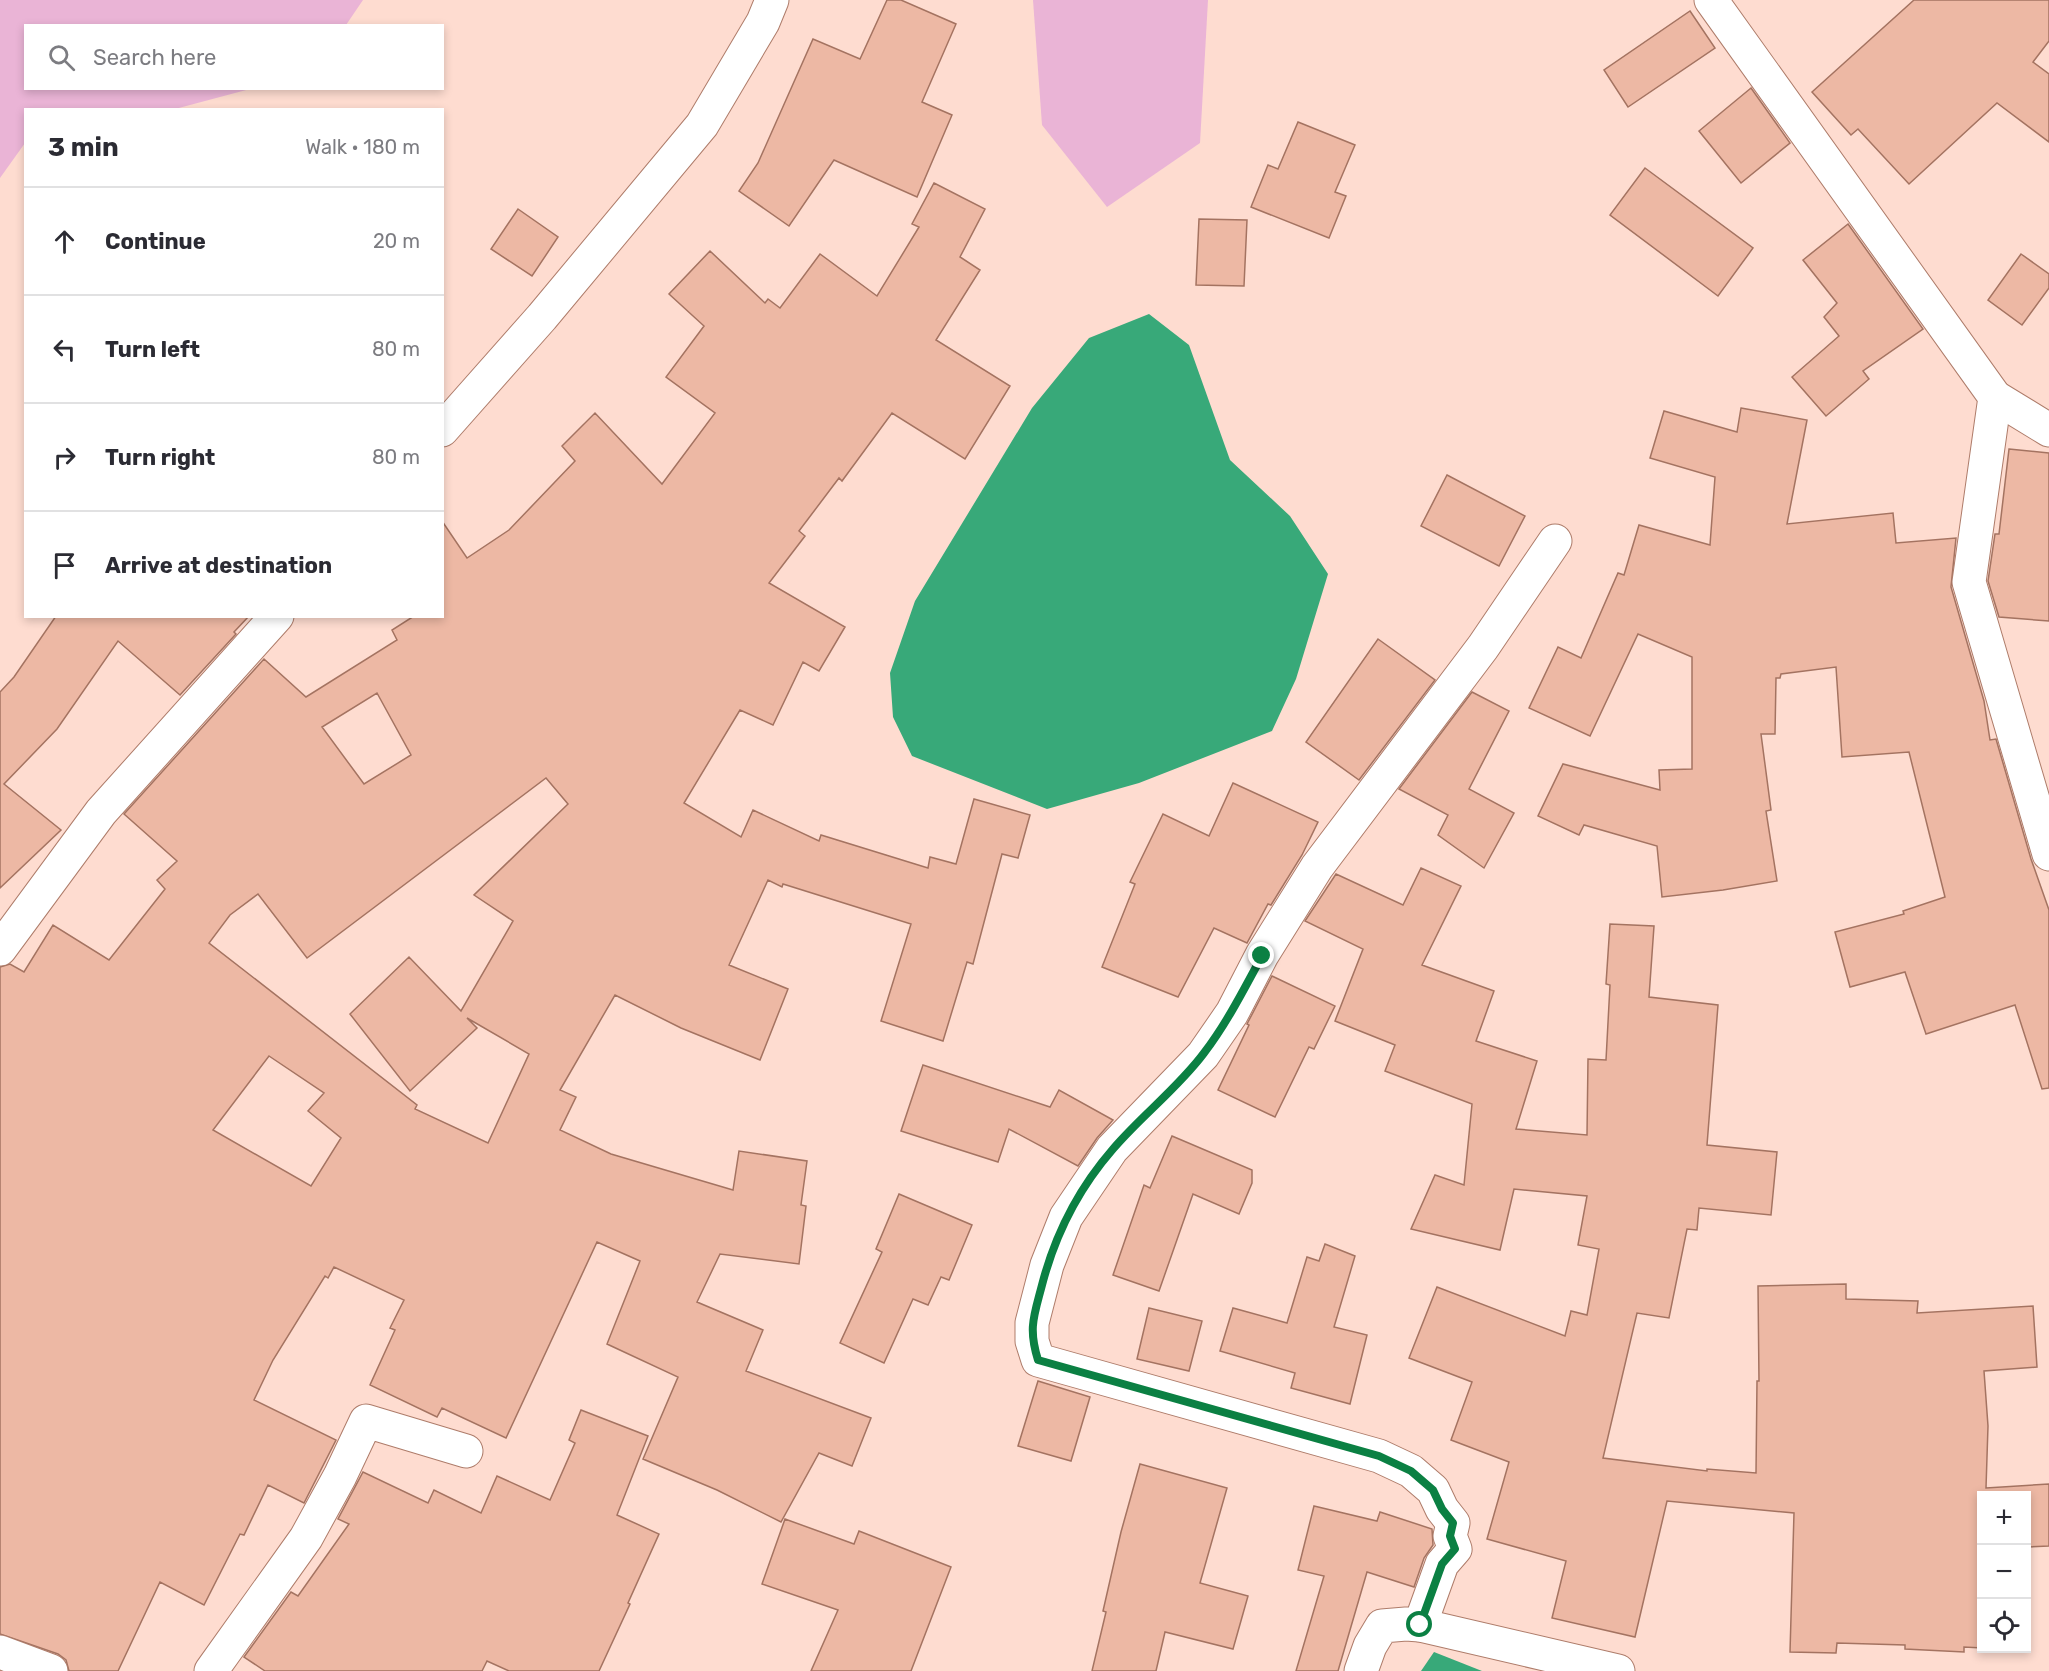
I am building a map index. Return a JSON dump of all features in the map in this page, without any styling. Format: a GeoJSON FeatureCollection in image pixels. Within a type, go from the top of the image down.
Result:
{"type":"FeatureCollection","features":[{"type":"Feature","properties":{"kind":"street"},"geometry":{"type":"LineString","coordinates":[[444,428],[542,317],[702,125],[764,22],[772,0]]}},
{"type":"Feature","properties":{"kind":"street"},"geometry":{"type":"LineString","coordinates":[[1712,0],[1995,397],[2049,430]]}},
{"type":"Feature","properties":{"kind":"street"},"geometry":{"type":"LineString","coordinates":[[1995,397],[1969,582],[2049,854]]}},
{"type":"Feature","properties":{"kind":"street"},"geometry":{"type":"LineString","coordinates":[[1420,1625],[1442,1564],[1455,1549],[1450,1536],[1453,1523],[1442,1509],[1433,1490],[1411,1471],[1379,1456],[1038,1360],[1032,1341],[1032,1323],[1047,1264],[1066,1217],[1086,1186],[1112,1149],[1203,1055],[1232,1013],[1262,956],[1317,867],[1483,647],[1555,541]]}},
{"type":"Feature","properties":{"kind":"street"},"geometry":{"type":"LineString","coordinates":[[0,949],[101,812],[275,618]]}},
{"type":"Feature","properties":{"kind":"street"},"geometry":{"type":"LineString","coordinates":[[211,1671],[306,1538],[340,1476],[366,1421],[466,1451]]}},
{"type":"Feature","properties":{"kind":"street"},"geometry":{"type":"LineString","coordinates":[[1361,1671],[1370,1646],[1382,1626],[1420,1625],[1618,1671]]}},
{"type":"Feature","properties":{"kind":"street"},"geometry":{"type":"LineString","coordinates":[[0,1652],[51,1671]]}},
{"type":"Feature","properties":{"kind":"shaded area"},"geometry":{"type":"Polygon","coordinates":[[[0,0],[363,0],[347,24],[24,24],[24,90],[246,90],[179,108],[24,108],[24,144],[0,178],[0,0]]]}},
{"type":"Feature","properties":{"kind":"shaded area"},"geometry":{"type":"Polygon","coordinates":[[[1033,0],[1208,0],[1200,143],[1107,207],[1042,125],[1033,0]]]}},
{"type":"Feature","properties":{"kind":"shaded area"},"geometry":{"type":"Polygon","coordinates":[[[1149,314],[1189,345],[1230,460],[1290,516],[1328,574],[1296,679],[1272,731],[1139,783],[1047,809],[912,756],[893,717],[890,673],[915,601],[1032,408],[1089,338],[1149,314]]]}},
{"type":"Feature","properties":{"kind":"shaded area"},"geometry":{"type":"Polygon","coordinates":[[[1434,1652],[1482,1671],[1421,1671],[1434,1652]]]}},
{"type":"Feature","properties":{"kind":"building"},"geometry":{"type":"Polygon","coordinates":[[[887,0],[901,0],[956,24],[922,102],[952,115],[917,197],[834,160],[789,226],[739,191],[758,163],[813,39],[860,59],[887,0]]]}},
{"type":"Feature","properties":{"kind":"building"},"geometry":{"type":"Polygon","coordinates":[[[1914,0],[2049,0],[2049,41],[2033,62],[2049,74],[2049,142],[1997,103],[1909,184],[1858,129],[1851,135],[1812,92],[1914,0]]]}},
{"type":"Feature","properties":{"kind":"building"},"geometry":{"type":"Polygon","coordinates":[[[1690,11],[1715,48],[1628,107],[1604,70],[1690,11]]]}},
{"type":"Feature","properties":{"kind":"building"},"geometry":{"type":"Polygon","coordinates":[[[1751,88],[1790,143],[1741,183],[1699,131],[1751,88]]]}},
{"type":"Feature","properties":{"kind":"building"},"geometry":{"type":"Polygon","coordinates":[[[1298,122],[1355,145],[1335,192],[1346,196],[1329,238],[1251,207],[1268,165],[1278,169],[1298,122]]]}},
{"type":"Feature","properties":{"kind":"building"},"geometry":{"type":"Polygon","coordinates":[[[1645,168],[1753,248],[1718,296],[1610,215],[1645,168]]]}},
{"type":"Feature","properties":{"kind":"building"},"geometry":{"type":"Polygon","coordinates":[[[934,183],[985,209],[960,257],[980,270],[936,340],[1010,386],[965,459],[892,413],[842,481],[839,478],[799,531],[805,536],[769,583],[845,627],[819,671],[803,662],[773,725],[740,710],[684,803],[741,837],[753,810],[819,841],[821,835],[928,868],[930,857],[956,864],[974,799],[1030,815],[1018,858],[1002,854],[973,964],[967,962],[943,1041],[881,1021],[911,924],[783,884],[782,887],[768,880],[729,965],[788,989],[760,1060],[681,1028],[615,995],[560,1090],[576,1097],[560,1130],[611,1154],[733,1190],[739,1151],[807,1161],[801,1205],[806,1206],[799,1264],[720,1254],[697,1302],[763,1330],[746,1371],[871,1418],[852,1466],[819,1453],[781,1522],[717,1490],[643,1459],[678,1377],[607,1344],[640,1261],[597,1242],[506,1438],[442,1408],[437,1417],[370,1385],[395,1330],[390,1328],[404,1300],[334,1267],[328,1278],[325,1276],[273,1360],[254,1400],[336,1440],[304,1503],[268,1485],[244,1535],[240,1534],[204,1605],[160,1582],[118,1671],[69,1671],[66,1660],[58,1654],[0,1634],[0,967],[10,964],[24,972],[53,925],[109,960],[165,889],[157,880],[177,861],[124,814],[264,659],[306,697],[397,640],[392,630],[411,618],[444,618],[444,524],[467,558],[509,530],[575,461],[562,446],[595,413],[662,484],[715,413],[666,377],[704,326],[669,294],[710,251],[765,303],[768,299],[780,308],[820,254],[877,296],[919,227],[912,224],[934,183]],[[377,693],[322,727],[364,784],[411,755],[377,693]],[[546,778],[307,958],[258,894],[230,915],[209,943],[417,1105],[415,1109],[488,1143],[529,1054],[467,1018],[477,1028],[410,1091],[350,1014],[409,957],[461,1011],[513,921],[474,895],[568,804],[546,778]],[[269,1056],[213,1130],[311,1186],[341,1138],[308,1111],[324,1093],[269,1056]]]}},
{"type":"Feature","properties":{"kind":"building"},"geometry":{"type":"Polygon","coordinates":[[[518,209],[558,237],[532,276],[491,249],[518,209]]]}},
{"type":"Feature","properties":{"kind":"building"},"geometry":{"type":"Polygon","coordinates":[[[1199,219],[1247,220],[1244,286],[1196,285],[1199,219]]]}},
{"type":"Feature","properties":{"kind":"building"},"geometry":{"type":"Polygon","coordinates":[[[1848,224],[1923,329],[1863,371],[1869,379],[1826,416],[1792,377],[1839,336],[1824,317],[1837,303],[1803,260],[1848,224]]]}},
{"type":"Feature","properties":{"kind":"building"},"geometry":{"type":"Polygon","coordinates":[[[2021,254],[2049,274],[2049,288],[2022,325],[1988,300],[2021,254]]]}},
{"type":"Feature","properties":{"kind":"building"},"geometry":{"type":"Polygon","coordinates":[[[1741,408],[1807,420],[1787,524],[1893,513],[1896,543],[1956,538],[1951,587],[1984,701],[1990,740],[1996,739],[2031,859],[2049,910],[2049,1088],[2042,1089],[2015,1005],[1926,1034],[1905,972],[1850,987],[1835,932],[1904,914],[1903,911],[1945,897],[1909,752],[1842,757],[1836,667],[1781,674],[1780,678],[1776,678],[1775,734],[1761,734],[1771,810],[1766,811],[1777,881],[1662,897],[1657,846],[1584,825],[1579,835],[1538,816],[1563,764],[1660,790],[1659,770],[1692,769],[1692,657],[1638,634],[1590,736],[1529,708],[1558,647],[1581,658],[1618,573],[1624,575],[1639,525],[1710,545],[1715,477],[1650,458],[1664,411],[1737,432],[1741,408]]]}},
{"type":"Feature","properties":{"kind":"building"},"geometry":{"type":"Polygon","coordinates":[[[2009,449],[2049,453],[2049,621],[1999,617],[1988,581],[1995,534],[1999,534],[2009,449]]]}},
{"type":"Feature","properties":{"kind":"building"},"geometry":{"type":"Polygon","coordinates":[[[1447,475],[1525,516],[1499,566],[1421,526],[1447,475]]]}},
{"type":"Feature","properties":{"kind":"building"},"geometry":{"type":"Polygon","coordinates":[[[55,618],[247,618],[234,632],[236,634],[180,695],[118,641],[57,729],[4,784],[61,830],[0,888],[0,692],[14,677],[55,618]]]}},
{"type":"Feature","properties":{"kind":"building"},"geometry":{"type":"Polygon","coordinates":[[[1378,639],[1435,680],[1359,780],[1306,742],[1378,639]]]}},
{"type":"Feature","properties":{"kind":"building"},"geometry":{"type":"Polygon","coordinates":[[[1472,692],[1509,711],[1469,789],[1514,813],[1484,868],[1438,835],[1448,815],[1399,789],[1472,692]]]}},
{"type":"Feature","properties":{"kind":"building"},"geometry":{"type":"Polygon","coordinates":[[[1233,783],[1318,822],[1302,855],[1271,905],[1268,904],[1247,943],[1214,928],[1178,997],[1102,967],[1135,884],[1130,882],[1163,814],[1209,836],[1233,783]]]}},
{"type":"Feature","properties":{"kind":"building"},"geometry":{"type":"Polygon","coordinates":[[[1421,868],[1461,886],[1422,965],[1494,991],[1476,1041],[1537,1061],[1516,1129],[1587,1135],[1588,1059],[1606,1060],[1610,985],[1606,984],[1610,924],[1654,926],[1649,997],[1718,1005],[1707,1145],[1777,1152],[1771,1215],[1699,1208],[1697,1230],[1687,1229],[1669,1318],[1637,1313],[1603,1458],[1707,1471],[1707,1469],[1756,1473],[1757,1381],[1759,1381],[1758,1286],[1846,1284],[1846,1299],[1918,1301],[1917,1313],[2033,1306],[2037,1367],[1984,1371],[1988,1426],[1986,1488],[2049,1484],[2049,1546],[2031,1547],[2031,1491],[1977,1491],[1977,1648],[1964,1647],[1964,1652],[1905,1649],[1905,1645],[1837,1643],[1836,1653],[1790,1652],[1794,1513],[1667,1501],[1635,1637],[1552,1618],[1566,1561],[1487,1539],[1509,1462],[1451,1440],[1472,1382],[1409,1358],[1437,1287],[1565,1336],[1571,1311],[1587,1315],[1599,1249],[1578,1245],[1587,1196],[1514,1189],[1500,1250],[1411,1229],[1435,1175],[1464,1185],[1472,1104],[1385,1071],[1395,1045],[1335,1021],[1363,949],[1305,921],[1336,874],[1403,905],[1421,868]]]}},
{"type":"Feature","properties":{"kind":"building"},"geometry":{"type":"Polygon","coordinates":[[[1272,976],[1335,1006],[1314,1049],[1309,1047],[1275,1117],[1218,1090],[1249,1025],[1247,1024],[1272,976]]]}},
{"type":"Feature","properties":{"kind":"building"},"geometry":{"type":"Polygon","coordinates":[[[923,1065],[1050,1107],[1059,1090],[1113,1120],[1097,1138],[1078,1166],[1009,1129],[998,1162],[901,1131],[923,1065]]]}},
{"type":"Feature","properties":{"kind":"building"},"geometry":{"type":"Polygon","coordinates":[[[1172,1136],[1252,1170],[1252,1183],[1239,1214],[1193,1194],[1159,1291],[1113,1275],[1144,1185],[1150,1188],[1172,1136]]]}},
{"type":"Feature","properties":{"kind":"building"},"geometry":{"type":"Polygon","coordinates":[[[899,1194],[972,1225],[949,1280],[941,1277],[928,1305],[913,1299],[884,1363],[840,1343],[882,1252],[876,1249],[899,1194]]]}},
{"type":"Feature","properties":{"kind":"building"},"geometry":{"type":"Polygon","coordinates":[[[1325,1244],[1355,1256],[1334,1327],[1367,1335],[1350,1404],[1291,1388],[1295,1373],[1220,1351],[1233,1308],[1287,1323],[1307,1257],[1319,1261],[1325,1244]]]}},
{"type":"Feature","properties":{"kind":"building"},"geometry":{"type":"Polygon","coordinates":[[[1149,1308],[1202,1321],[1189,1371],[1137,1359],[1149,1308]]]}},
{"type":"Feature","properties":{"kind":"building"},"geometry":{"type":"Polygon","coordinates":[[[1038,1381],[1090,1397],[1071,1461],[1018,1446],[1038,1381]]]}},
{"type":"Feature","properties":{"kind":"building"},"geometry":{"type":"Polygon","coordinates":[[[581,1410],[648,1436],[617,1515],[659,1534],[599,1671],[509,1671],[487,1661],[482,1671],[265,1671],[244,1657],[291,1592],[298,1596],[349,1524],[338,1519],[363,1472],[428,1503],[434,1490],[481,1513],[497,1476],[550,1500],[575,1443],[569,1440],[581,1410]]]}},
{"type":"Feature","properties":{"kind":"building"},"geometry":{"type":"Polygon","coordinates":[[[1140,1464],[1227,1488],[1200,1583],[1248,1596],[1233,1649],[1165,1632],[1156,1671],[1092,1671],[1121,1532],[1140,1464]]]}},
{"type":"Feature","properties":{"kind":"building"},"geometry":{"type":"Polygon","coordinates":[[[1314,1506],[1377,1521],[1380,1512],[1432,1529],[1433,1545],[1424,1558],[1414,1587],[1367,1572],[1338,1671],[1296,1671],[1324,1576],[1298,1570],[1314,1506]]]}},
{"type":"Feature","properties":{"kind":"building"},"geometry":{"type":"Polygon","coordinates":[[[785,1519],[854,1544],[859,1531],[951,1567],[911,1671],[811,1671],[838,1610],[762,1584],[785,1519]]]}},
{"type":"Feature","properties":{"kind":"route"},"geometry":{"type":"LineString","coordinates":[[1262,956],[1232,1013],[1203,1055],[1112,1149],[1066,1217],[1047,1264],[1032,1323],[1032,1341],[1038,1360],[1379,1456],[1411,1471],[1433,1490],[1442,1509],[1453,1523],[1450,1536],[1455,1549],[1442,1564],[1420,1625]]}}]}
